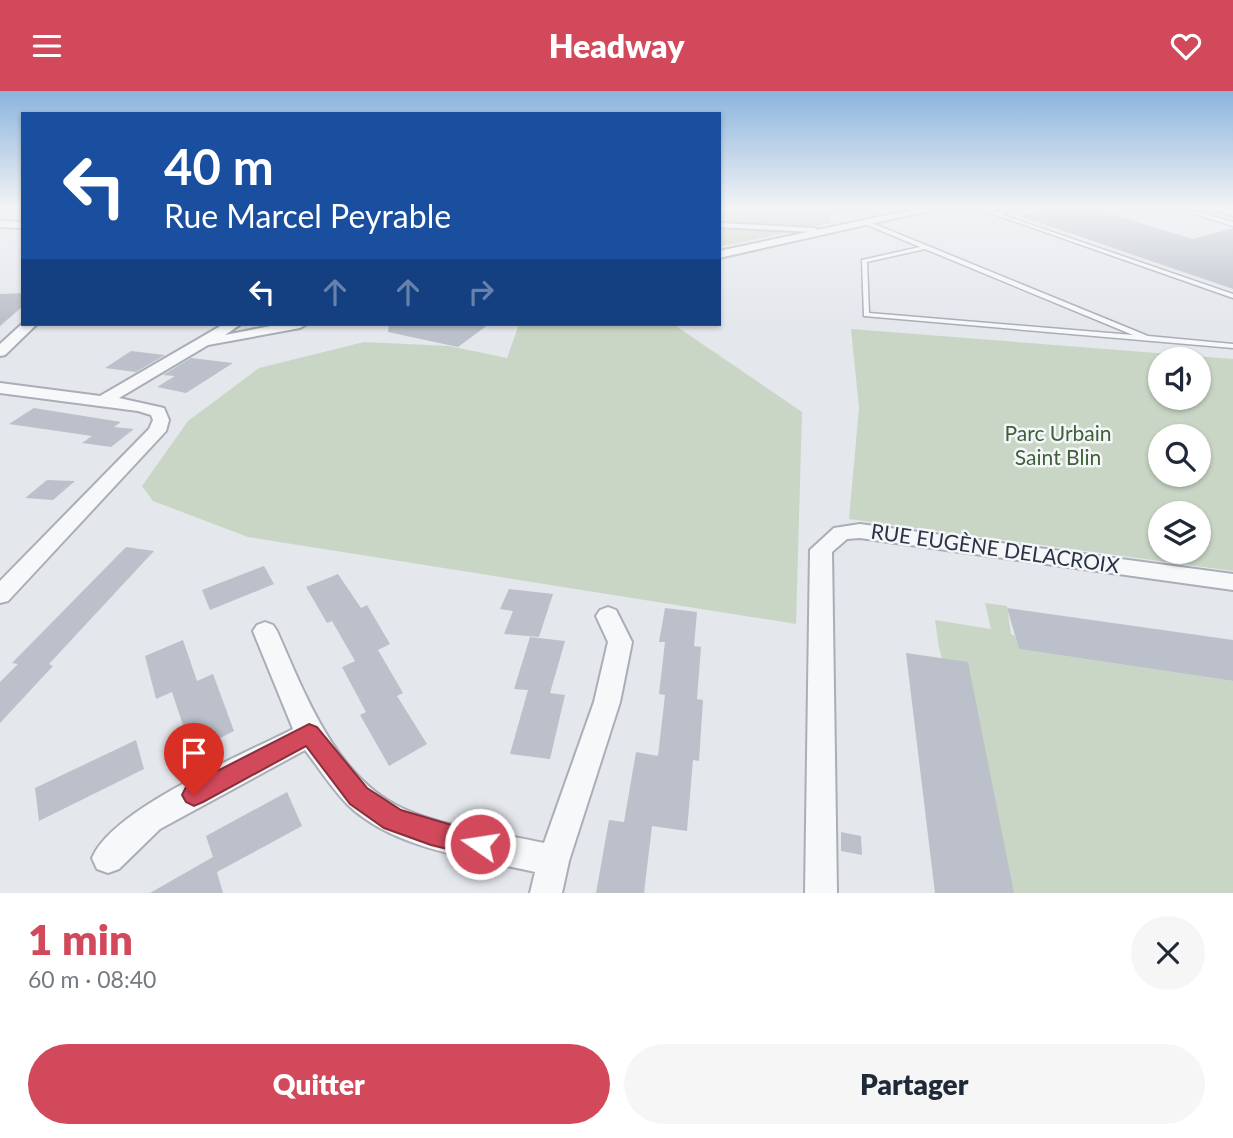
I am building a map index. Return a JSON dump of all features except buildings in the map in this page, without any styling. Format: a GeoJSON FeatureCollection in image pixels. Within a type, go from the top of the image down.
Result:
{"type":"FeatureCollection","features":[{"type":"Feature","properties":{"kind":"street"},"geometry":{"type":"LineString","coordinates":[[721,255],[763,245]]}},
{"type":"Feature","properties":{"kind":"street"},"geometry":{"type":"LineString","coordinates":[[0,352],[28,326]]}},
{"type":"Feature","properties":{"kind":"street"},"geometry":{"type":"LineString","coordinates":[[103,401],[230,326]]}},
{"type":"Feature","properties":{"kind":"street"},"geometry":{"type":"LineString","coordinates":[[194,346],[290,326]]}},
{"type":"Feature","properties":{"kind":"street"},"geometry":{"type":"LineString","coordinates":[[0,388],[141,406],[158,412],[162,420],[157,431],[0,595]]}},
{"type":"Feature","properties":{"kind":"street","name":"RUE EUGÈNE DELACROIX"},"geometry":{"type":"LineString","coordinates":[[821,893],[821,550],[841,533],[860,531],[1233,582]]}},
{"type":"Feature","properties":{"kind":"street"},"geometry":{"type":"LineString","coordinates":[[546,893],[553,861],[607,702],[620,642],[608,616]]}},
{"type":"Feature","properties":{"kind":"street"},"geometry":{"type":"LineString","coordinates":[[265,631],[309,733],[359,796],[393,819],[431,833],[553,861]]}},
{"type":"Feature","properties":{"kind":"street"},"geometry":{"type":"LineString","coordinates":[[108,858],[149,819],[309,733]]}},
{"type":"Feature","properties":{"kind":"lane"},"geometry":{"type":"LineString","coordinates":[[923,245],[1147,338]]}},
{"type":"Feature","properties":{"kind":"lane"},"geometry":{"type":"LineString","coordinates":[[1087,245],[1233,296]]}},
{"type":"Feature","properties":{"kind":"lane"},"geometry":{"type":"LineString","coordinates":[[927,247],[864,261],[866,315],[1233,346]]}},
{"type":"Feature","properties":{"kind":"green space"},"geometry":{"type":"Polygon","coordinates":[[[518,326],[676,326],[802,412],[796,624],[248,537],[153,501],[142,486],[188,421],[259,368],[364,342],[449,346],[507,358],[518,326]]]}},
{"type":"Feature","properties":{"kind":"green space","name":"Parc Urbain Saint Blin"},"geometry":{"type":"Polygon","coordinates":[[[851,329],[1148,352],[1148,410],[1211,410],[1211,357],[1233,359],[1233,571],[1181,564],[1211,564],[1211,501],[1148,501],[1148,559],[849,519],[859,408],[851,329]]]}},
{"type":"Feature","properties":{"kind":"green space"},"geometry":{"type":"Polygon","coordinates":[[[985,603],[1007,606],[1011,634],[1015,636],[1019,649],[1233,681],[1233,893],[1014,893],[939,648],[935,620],[991,629],[985,603]]]}},
{"type":"Feature","properties":{"kind":"route"},"geometry":{"type":"LineString","coordinates":[[194,795],[309,733],[359,796],[393,819],[431,833],[480,844]]}}]}
